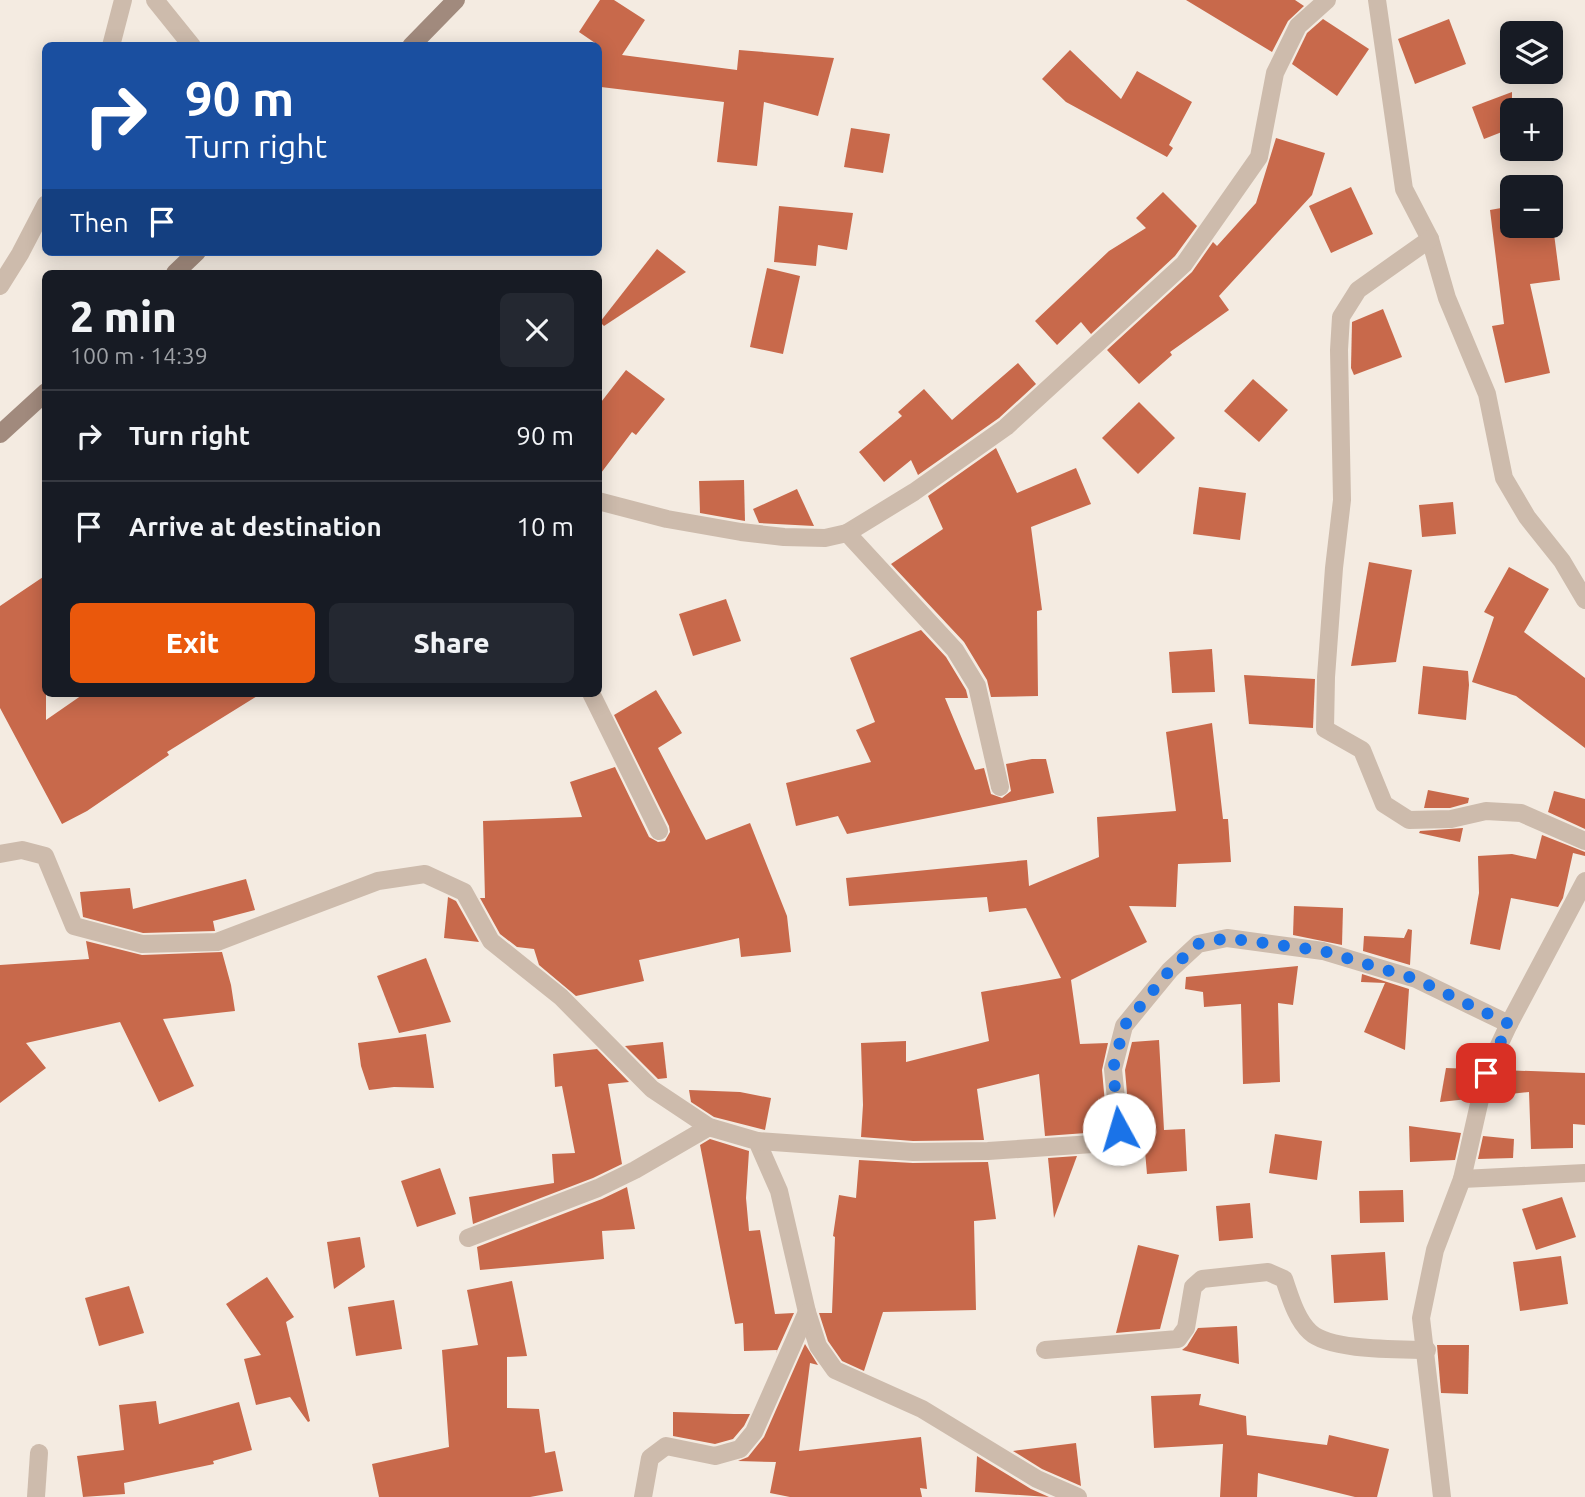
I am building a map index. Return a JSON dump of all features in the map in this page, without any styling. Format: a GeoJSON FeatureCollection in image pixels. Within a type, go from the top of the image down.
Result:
{"type":"FeatureCollection","features":[{"type":"Feature","properties":{"kind":"main road"},"geometry":{"type":"LineString","coordinates":[[415,42],[456,0]]}},
{"type":"Feature","properties":{"kind":"main road"},"geometry":{"type":"LineString","coordinates":[[177,270],[193,256]]}},
{"type":"Feature","properties":{"kind":"main road"},"geometry":{"type":"LineString","coordinates":[[0,434],[42,396]]}},
{"type":"Feature","properties":{"kind":"street"},"geometry":{"type":"LineString","coordinates":[[112,42],[123,0]]}},
{"type":"Feature","properties":{"kind":"street"},"geometry":{"type":"LineString","coordinates":[[155,0],[189,42]]}},
{"type":"Feature","properties":{"kind":"street"},"geometry":{"type":"LineString","coordinates":[[602,502],[667,519],[741,532],[825,538],[846,533],[914,492],[1006,427],[1184,264],[1259,157],[1275,73],[1298,26],[1327,0]]}},
{"type":"Feature","properties":{"kind":"street"},"geometry":{"type":"LineString","coordinates":[[1377,0],[1404,189],[1430,239],[1447,298],[1487,394],[1504,478],[1527,517],[1562,561],[1585,600]]}},
{"type":"Feature","properties":{"kind":"street"},"geometry":{"type":"LineString","coordinates":[[0,286],[42,212]]}},
{"type":"Feature","properties":{"kind":"street"},"geometry":{"type":"LineString","coordinates":[[1430,239],[1357,290],[1341,317],[1339,350],[1342,499],[1333,582],[1325,729],[1362,750],[1384,804],[1409,820],[1451,819],[1486,811],[1521,813],[1585,841]]}},
{"type":"Feature","properties":{"kind":"street"},"geometry":{"type":"LineString","coordinates":[[846,533],[955,650],[976,686],[1000,788]]}},
{"type":"Feature","properties":{"kind":"street"},"geometry":{"type":"LineString","coordinates":[[593,697],[659,831]]}},
{"type":"Feature","properties":{"kind":"street"},"geometry":{"type":"LineString","coordinates":[[0,854],[22,850],[45,856],[74,926],[142,944],[217,942],[378,881],[425,874],[464,892],[491,941],[561,997],[652,1089],[709,1127],[757,1140],[914,1152],[988,1151],[1108,1143],[1119,1129],[1113,1069],[1124,1026],[1170,970],[1198,944],[1227,938],[1323,951],[1416,979],[1509,1024]]}},
{"type":"Feature","properties":{"kind":"street"},"geometry":{"type":"LineString","coordinates":[[1442,1497],[1427,1350],[1421,1318],[1436,1250],[1462,1179],[1486,1073],[1585,881]]}},
{"type":"Feature","properties":{"kind":"street"},"geometry":{"type":"LineString","coordinates":[[468,1238],[598,1188],[709,1127]]}},
{"type":"Feature","properties":{"kind":"street"},"geometry":{"type":"LineString","coordinates":[[757,1140],[779,1191],[807,1312],[818,1346],[835,1370],[922,1409],[1037,1479],[1078,1497]]}},
{"type":"Feature","properties":{"kind":"street"},"geometry":{"type":"LineString","coordinates":[[1462,1179],[1585,1174]]}},
{"type":"Feature","properties":{"kind":"street"},"geometry":{"type":"LineString","coordinates":[[1045,1350],[1178,1339],[1186,1328],[1193,1287],[1202,1279],[1268,1272],[1284,1279],[1296,1311],[1311,1333],[1339,1345],[1427,1350]]}},
{"type":"Feature","properties":{"kind":"street"},"geometry":{"type":"LineString","coordinates":[[643,1497],[650,1458],[666,1446],[715,1456],[740,1449],[754,1432],[807,1312]]}},
{"type":"Feature","properties":{"kind":"street"},"geometry":{"type":"LineString","coordinates":[[36,1497],[39,1452]]}},
{"type":"Feature","properties":{"kind":"building"},"geometry":{"type":"Polygon","coordinates":[[[600,0],[614,0],[645,20],[622,55],[737,70],[739,50],[834,58],[818,116],[764,102],[757,166],[717,162],[724,102],[602,87],[602,42],[594,42],[579,32],[600,0]]]}},
{"type":"Feature","properties":{"kind":"building"},"geometry":{"type":"Polygon","coordinates":[[[1186,0],[1295,0],[1304,6],[1288,21],[1272,52],[1186,0]]]}},
{"type":"Feature","properties":{"kind":"building"},"geometry":{"type":"Polygon","coordinates":[[[1323,19],[1369,49],[1337,96],[1292,64],[1307,33],[1323,19]]]}},
{"type":"Feature","properties":{"kind":"building"},"geometry":{"type":"Polygon","coordinates":[[[1449,19],[1466,64],[1415,84],[1398,39],[1449,19]]]}},
{"type":"Feature","properties":{"kind":"building"},"geometry":{"type":"Polygon","coordinates":[[[1070,50],[1121,99],[1137,71],[1192,102],[1169,145],[1173,148],[1167,157],[1066,102],[1042,79],[1070,50]]]}},
{"type":"Feature","properties":{"kind":"building"},"geometry":{"type":"Polygon","coordinates":[[[1512,92],[1512,98],[1500,98],[1500,133],[1484,139],[1472,107],[1512,92]]]}},
{"type":"Feature","properties":{"kind":"building"},"geometry":{"type":"Polygon","coordinates":[[[851,128],[890,134],[883,173],[844,167],[851,128]]]}},
{"type":"Feature","properties":{"kind":"building"},"geometry":{"type":"Polygon","coordinates":[[[1276,138],[1325,153],[1312,195],[1219,296],[1229,310],[1170,352],[1172,355],[1139,384],[1107,350],[1192,272],[1213,242],[1217,246],[1256,203],[1276,138]]]}},
{"type":"Feature","properties":{"kind":"building"},"geometry":{"type":"Polygon","coordinates":[[[1351,187],[1373,234],[1331,253],[1309,206],[1351,187]]]}},
{"type":"Feature","properties":{"kind":"building"},"geometry":{"type":"Polygon","coordinates":[[[1163,192],[1197,226],[1175,256],[1091,334],[1081,322],[1057,345],[1035,321],[1109,251],[1146,228],[1136,218],[1163,192]]]}},
{"type":"Feature","properties":{"kind":"building"},"geometry":{"type":"Polygon","coordinates":[[[779,206],[853,213],[847,250],[818,245],[816,266],[774,262],[779,206]]]}},
{"type":"Feature","properties":{"kind":"building"},"geometry":{"type":"Polygon","coordinates":[[[1500,208],[1500,238],[1555,238],[1560,280],[1530,284],[1550,373],[1505,383],[1492,326],[1504,324],[1490,210],[1500,208]]]}},
{"type":"Feature","properties":{"kind":"building"},"geometry":{"type":"Polygon","coordinates":[[[657,249],[686,272],[604,326],[602,319],[657,249]]]}},
{"type":"Feature","properties":{"kind":"building"},"geometry":{"type":"Polygon","coordinates":[[[767,268],[800,276],[783,354],[750,347],[767,268]]]}},
{"type":"Feature","properties":{"kind":"building"},"geometry":{"type":"Polygon","coordinates":[[[1383,309],[1402,357],[1354,375],[1351,368],[1352,322],[1383,309]]]}},
{"type":"Feature","properties":{"kind":"building"},"geometry":{"type":"Polygon","coordinates":[[[1018,363],[1036,384],[999,418],[918,475],[911,460],[884,482],[859,452],[902,416],[898,412],[924,389],[952,420],[1018,363]]]}},
{"type":"Feature","properties":{"kind":"building"},"geometry":{"type":"Polygon","coordinates":[[[626,370],[665,399],[636,435],[632,432],[602,472],[602,401],[626,370]]]}},
{"type":"Feature","properties":{"kind":"building"},"geometry":{"type":"Polygon","coordinates":[[[1253,379],[1288,410],[1259,442],[1224,411],[1253,379]]]}},
{"type":"Feature","properties":{"kind":"building"},"geometry":{"type":"Polygon","coordinates":[[[1139,402],[1175,438],[1138,474],[1102,438],[1139,402]]]}},
{"type":"Feature","properties":{"kind":"building"},"geometry":{"type":"Polygon","coordinates":[[[996,448],[1017,493],[1076,468],[1091,504],[1031,527],[1042,610],[1037,611],[1038,696],[991,697],[987,680],[964,642],[891,564],[943,529],[928,496],[996,448]]]}},
{"type":"Feature","properties":{"kind":"building"},"geometry":{"type":"Polygon","coordinates":[[[744,480],[745,521],[700,513],[699,481],[744,480]]]}},
{"type":"Feature","properties":{"kind":"building"},"geometry":{"type":"Polygon","coordinates":[[[1199,487],[1246,493],[1240,540],[1193,534],[1199,487]]]}},
{"type":"Feature","properties":{"kind":"building"},"geometry":{"type":"Polygon","coordinates":[[[797,489],[814,526],[759,523],[753,509],[797,489]]]}},
{"type":"Feature","properties":{"kind":"building"},"geometry":{"type":"Polygon","coordinates":[[[1453,502],[1456,534],[1422,537],[1419,505],[1453,502]]]}},
{"type":"Feature","properties":{"kind":"building"},"geometry":{"type":"Polygon","coordinates":[[[1369,562],[1412,570],[1396,662],[1351,666],[1369,562]]]}},
{"type":"Feature","properties":{"kind":"building"},"geometry":{"type":"Polygon","coordinates":[[[1509,567],[1549,589],[1524,632],[1585,678],[1585,748],[1516,696],[1472,682],[1494,617],[1484,612],[1509,567]]]}},
{"type":"Feature","properties":{"kind":"building"},"geometry":{"type":"Polygon","coordinates":[[[42,578],[42,697],[46,697],[46,720],[79,697],[256,697],[167,752],[169,755],[87,811],[62,824],[0,708],[0,606],[42,578]]]}},
{"type":"Feature","properties":{"kind":"building"},"geometry":{"type":"Polygon","coordinates":[[[726,599],[741,641],[693,656],[679,614],[726,599]]]}},
{"type":"Feature","properties":{"kind":"building"},"geometry":{"type":"Polygon","coordinates":[[[921,630],[946,657],[966,690],[968,698],[945,698],[975,770],[984,768],[991,794],[1002,798],[1011,791],[1006,764],[1032,759],[1046,759],[1054,793],[847,834],[838,816],[796,826],[786,783],[871,762],[856,730],[875,722],[850,658],[921,630]]]}},
{"type":"Feature","properties":{"kind":"building"},"geometry":{"type":"Polygon","coordinates":[[[1212,649],[1215,692],[1172,693],[1169,652],[1212,649]]]}},
{"type":"Feature","properties":{"kind":"building"},"geometry":{"type":"Polygon","coordinates":[[[1423,666],[1468,671],[1466,720],[1418,714],[1423,666]]]}},
{"type":"Feature","properties":{"kind":"building"},"geometry":{"type":"Polygon","coordinates":[[[1244,675],[1315,679],[1313,728],[1249,724],[1244,675]]]}},
{"type":"Feature","properties":{"kind":"building"},"geometry":{"type":"Polygon","coordinates":[[[656,690],[682,733],[658,748],[706,840],[750,823],[787,916],[791,952],[741,957],[739,938],[639,960],[644,981],[576,996],[539,965],[534,949],[517,947],[500,934],[480,898],[485,898],[483,821],[582,817],[570,782],[615,767],[649,837],[658,842],[665,841],[670,832],[669,826],[614,715],[656,690]]]}},
{"type":"Feature","properties":{"kind":"building"},"geometry":{"type":"Polygon","coordinates":[[[1212,723],[1223,819],[1228,819],[1231,862],[1178,864],[1176,907],[1129,906],[1147,942],[1071,980],[1080,1044],[1108,1043],[1102,1070],[1107,1126],[1102,1132],[1097,1132],[1099,1098],[1086,1133],[1045,1136],[1039,1074],[977,1089],[984,1140],[913,1141],[861,1137],[861,1043],[906,1041],[906,1062],[989,1041],[981,992],[1061,978],[1026,908],[989,912],[987,897],[849,906],[846,878],[1027,860],[1029,886],[1099,857],[1097,817],[1176,811],[1166,732],[1212,723]]]}},
{"type":"Feature","properties":{"kind":"building"},"geometry":{"type":"Polygon","coordinates":[[[1428,790],[1469,798],[1468,803],[1450,808],[1424,808],[1428,790]]]}},
{"type":"Feature","properties":{"kind":"building"},"geometry":{"type":"Polygon","coordinates":[[[1554,791],[1585,799],[1585,829],[1548,812],[1554,791]]]}},
{"type":"Feature","properties":{"kind":"building"},"geometry":{"type":"Polygon","coordinates":[[[1463,828],[1460,842],[1419,833],[1420,831],[1463,828]]]}},
{"type":"Feature","properties":{"kind":"building"},"geometry":{"type":"Polygon","coordinates":[[[1542,835],[1585,852],[1585,856],[1573,853],[1563,898],[1558,907],[1511,898],[1500,950],[1470,944],[1479,893],[1478,856],[1512,854],[1536,859],[1542,835]]]}},
{"type":"Feature","properties":{"kind":"building"},"geometry":{"type":"Polygon","coordinates":[[[246,879],[255,910],[213,921],[215,931],[143,933],[83,917],[80,892],[130,888],[133,909],[246,879]]]}},
{"type":"Feature","properties":{"kind":"building"},"geometry":{"type":"Polygon","coordinates":[[[448,897],[456,901],[479,942],[444,938],[448,897]]]}},
{"type":"Feature","properties":{"kind":"building"},"geometry":{"type":"Polygon","coordinates":[[[1294,906],[1343,908],[1342,945],[1293,935],[1294,906]]]}},
{"type":"Feature","properties":{"kind":"building"},"geometry":{"type":"Polygon","coordinates":[[[1408,929],[1412,930],[1410,965],[1363,951],[1364,936],[1404,938],[1408,929]]]}},
{"type":"Feature","properties":{"kind":"building"},"geometry":{"type":"Polygon","coordinates":[[[86,941],[142,955],[222,952],[235,1011],[163,1019],[194,1086],[159,1102],[120,1022],[26,1043],[46,1068],[0,1103],[0,965],[89,959],[86,941]]]}},
{"type":"Feature","properties":{"kind":"building"},"geometry":{"type":"Polygon","coordinates":[[[426,958],[451,1022],[399,1033],[377,976],[426,958]]]}},
{"type":"Feature","properties":{"kind":"building"},"geometry":{"type":"Polygon","coordinates":[[[1298,966],[1293,1005],[1278,1003],[1280,1082],[1243,1084],[1241,1004],[1204,1007],[1203,992],[1185,989],[1186,977],[1298,966]]]}},
{"type":"Feature","properties":{"kind":"building"},"geometry":{"type":"Polygon","coordinates":[[[1362,974],[1409,989],[1405,1050],[1364,1032],[1385,983],[1361,982],[1362,974]]]}},
{"type":"Feature","properties":{"kind":"building"},"geometry":{"type":"Polygon","coordinates":[[[426,1034],[434,1088],[394,1087],[369,1090],[361,1066],[358,1043],[426,1034]]]}},
{"type":"Feature","properties":{"kind":"building"},"geometry":{"type":"Polygon","coordinates":[[[1159,1040],[1164,1130],[1185,1129],[1187,1171],[1147,1174],[1144,1140],[1123,1142],[1130,1128],[1125,1070],[1132,1042],[1159,1040]]]}},
{"type":"Feature","properties":{"kind":"building"},"geometry":{"type":"Polygon","coordinates":[[[663,1042],[667,1078],[658,1079],[625,1046],[663,1042]]]}},
{"type":"Feature","properties":{"kind":"building"},"geometry":{"type":"Polygon","coordinates":[[[597,1049],[629,1082],[608,1084],[622,1164],[593,1178],[473,1224],[469,1197],[554,1183],[552,1154],[575,1153],[562,1086],[555,1087],[553,1054],[597,1049]]]}},
{"type":"Feature","properties":{"kind":"building"},"geometry":{"type":"Polygon","coordinates":[[[1446,1068],[1475,1069],[1468,1099],[1440,1102],[1446,1068]]]}},
{"type":"Feature","properties":{"kind":"building"},"geometry":{"type":"Polygon","coordinates":[[[1500,1070],[1585,1073],[1585,1125],[1573,1124],[1573,1148],[1531,1149],[1529,1092],[1492,1096],[1500,1070]]]}},
{"type":"Feature","properties":{"kind":"building"},"geometry":{"type":"Polygon","coordinates":[[[689,1090],[740,1092],[771,1098],[765,1130],[714,1117],[691,1102],[689,1090]]]}},
{"type":"Feature","properties":{"kind":"building"},"geometry":{"type":"Polygon","coordinates":[[[1409,1126],[1461,1133],[1455,1160],[1410,1162],[1409,1126]]]}},
{"type":"Feature","properties":{"kind":"building"},"geometry":{"type":"Polygon","coordinates":[[[1275,1134],[1322,1141],[1317,1180],[1269,1173],[1275,1134]]]}},
{"type":"Feature","properties":{"kind":"building"},"geometry":{"type":"Polygon","coordinates":[[[1483,1136],[1514,1139],[1513,1158],[1478,1159],[1483,1136]]]}},
{"type":"Feature","properties":{"kind":"building"},"geometry":{"type":"Polygon","coordinates":[[[710,1139],[749,1151],[746,1198],[749,1231],[760,1230],[775,1314],[794,1313],[776,1353],[777,1350],[744,1351],[743,1323],[735,1324],[700,1145],[710,1139]]]}},
{"type":"Feature","properties":{"kind":"building"},"geometry":{"type":"Polygon","coordinates":[[[1077,1156],[1054,1218],[1048,1158],[1077,1156]]]}},
{"type":"Feature","properties":{"kind":"building"},"geometry":{"type":"Polygon","coordinates":[[[859,1160],[913,1163],[988,1162],[996,1219],[974,1221],[976,1310],[883,1312],[864,1371],[842,1361],[828,1341],[819,1313],[832,1313],[833,1236],[839,1195],[856,1198],[859,1160]]]}},
{"type":"Feature","properties":{"kind":"building"},"geometry":{"type":"Polygon","coordinates":[[[440,1168],[456,1214],[417,1227],[401,1181],[440,1168]]]}},
{"type":"Feature","properties":{"kind":"building"},"geometry":{"type":"Polygon","coordinates":[[[627,1187],[635,1229],[602,1231],[604,1259],[480,1270],[477,1247],[627,1187]]]}},
{"type":"Feature","properties":{"kind":"building"},"geometry":{"type":"Polygon","coordinates":[[[1403,1190],[1404,1222],[1360,1223],[1359,1191],[1403,1190]]]}},
{"type":"Feature","properties":{"kind":"building"},"geometry":{"type":"Polygon","coordinates":[[[1562,1197],[1576,1237],[1536,1250],[1522,1209],[1562,1197]]]}},
{"type":"Feature","properties":{"kind":"building"},"geometry":{"type":"Polygon","coordinates":[[[1250,1203],[1253,1238],[1219,1241],[1216,1206],[1250,1203]]]}},
{"type":"Feature","properties":{"kind":"building"},"geometry":{"type":"Polygon","coordinates":[[[360,1237],[365,1267],[334,1289],[327,1242],[360,1237]]]}},
{"type":"Feature","properties":{"kind":"building"},"geometry":{"type":"Polygon","coordinates":[[[1138,1245],[1179,1255],[1160,1329],[1116,1333],[1138,1245]]]}},
{"type":"Feature","properties":{"kind":"building"},"geometry":{"type":"Polygon","coordinates":[[[1385,1252],[1388,1300],[1334,1303],[1331,1255],[1385,1252]]]}},
{"type":"Feature","properties":{"kind":"building"},"geometry":{"type":"Polygon","coordinates":[[[1561,1256],[1568,1304],[1520,1311],[1513,1262],[1561,1256]]]}},
{"type":"Feature","properties":{"kind":"building"},"geometry":{"type":"Polygon","coordinates":[[[267,1277],[294,1317],[286,1322],[310,1421],[308,1422],[290,1397],[256,1405],[244,1359],[261,1355],[226,1304],[267,1277]]]}},
{"type":"Feature","properties":{"kind":"building"},"geometry":{"type":"Polygon","coordinates":[[[512,1281],[527,1356],[507,1357],[507,1408],[539,1409],[545,1453],[555,1451],[563,1491],[530,1497],[379,1497],[372,1464],[449,1447],[442,1350],[478,1345],[467,1290],[512,1281]]]}},
{"type":"Feature","properties":{"kind":"building"},"geometry":{"type":"Polygon","coordinates":[[[129,1286],[144,1333],[99,1346],[85,1298],[129,1286]]]}},
{"type":"Feature","properties":{"kind":"building"},"geometry":{"type":"Polygon","coordinates":[[[394,1300],[402,1349],[356,1356],[348,1307],[394,1300]]]}},
{"type":"Feature","properties":{"kind":"building"},"geometry":{"type":"Polygon","coordinates":[[[1237,1326],[1239,1364],[1182,1350],[1198,1328],[1237,1326]]]}},
{"type":"Feature","properties":{"kind":"building"},"geometry":{"type":"Polygon","coordinates":[[[805,1344],[818,1365],[810,1363],[799,1451],[921,1437],[927,1489],[920,1488],[922,1497],[790,1497],[770,1493],[776,1462],[738,1461],[748,1457],[764,1437],[805,1344]]]}},
{"type":"Feature","properties":{"kind":"building"},"geometry":{"type":"Polygon","coordinates":[[[1437,1345],[1469,1345],[1468,1394],[1441,1393],[1437,1345]]]}},
{"type":"Feature","properties":{"kind":"building"},"geometry":{"type":"Polygon","coordinates":[[[1201,1394],[1199,1405],[1246,1416],[1247,1435],[1327,1445],[1329,1435],[1389,1449],[1377,1497],[1355,1497],[1258,1473],[1257,1497],[1220,1497],[1223,1444],[1154,1448],[1151,1396],[1201,1394]]]}},
{"type":"Feature","properties":{"kind":"building"},"geometry":{"type":"Polygon","coordinates":[[[156,1401],[159,1424],[239,1402],[252,1450],[213,1461],[214,1464],[124,1483],[125,1494],[83,1497],[77,1456],[124,1450],[119,1405],[156,1401]]]}},
{"type":"Feature","properties":{"kind":"building"},"geometry":{"type":"Polygon","coordinates":[[[673,1412],[750,1414],[733,1439],[715,1444],[673,1436],[673,1412]]]}},
{"type":"Feature","properties":{"kind":"building"},"geometry":{"type":"Polygon","coordinates":[[[1076,1443],[1081,1486],[1042,1469],[1013,1451],[1076,1443]]]}},
{"type":"Feature","properties":{"kind":"building"},"geometry":{"type":"Polygon","coordinates":[[[977,1456],[1031,1489],[1049,1497],[975,1492],[977,1456]]]}},
{"type":"Feature","properties":{"kind":"route"},"geometry":{"type":"LineString","coordinates":[[1119,1129],[1113,1069],[1124,1026],[1170,970],[1198,944],[1227,938],[1323,951],[1416,979],[1509,1024],[1486,1073]]}}]}
